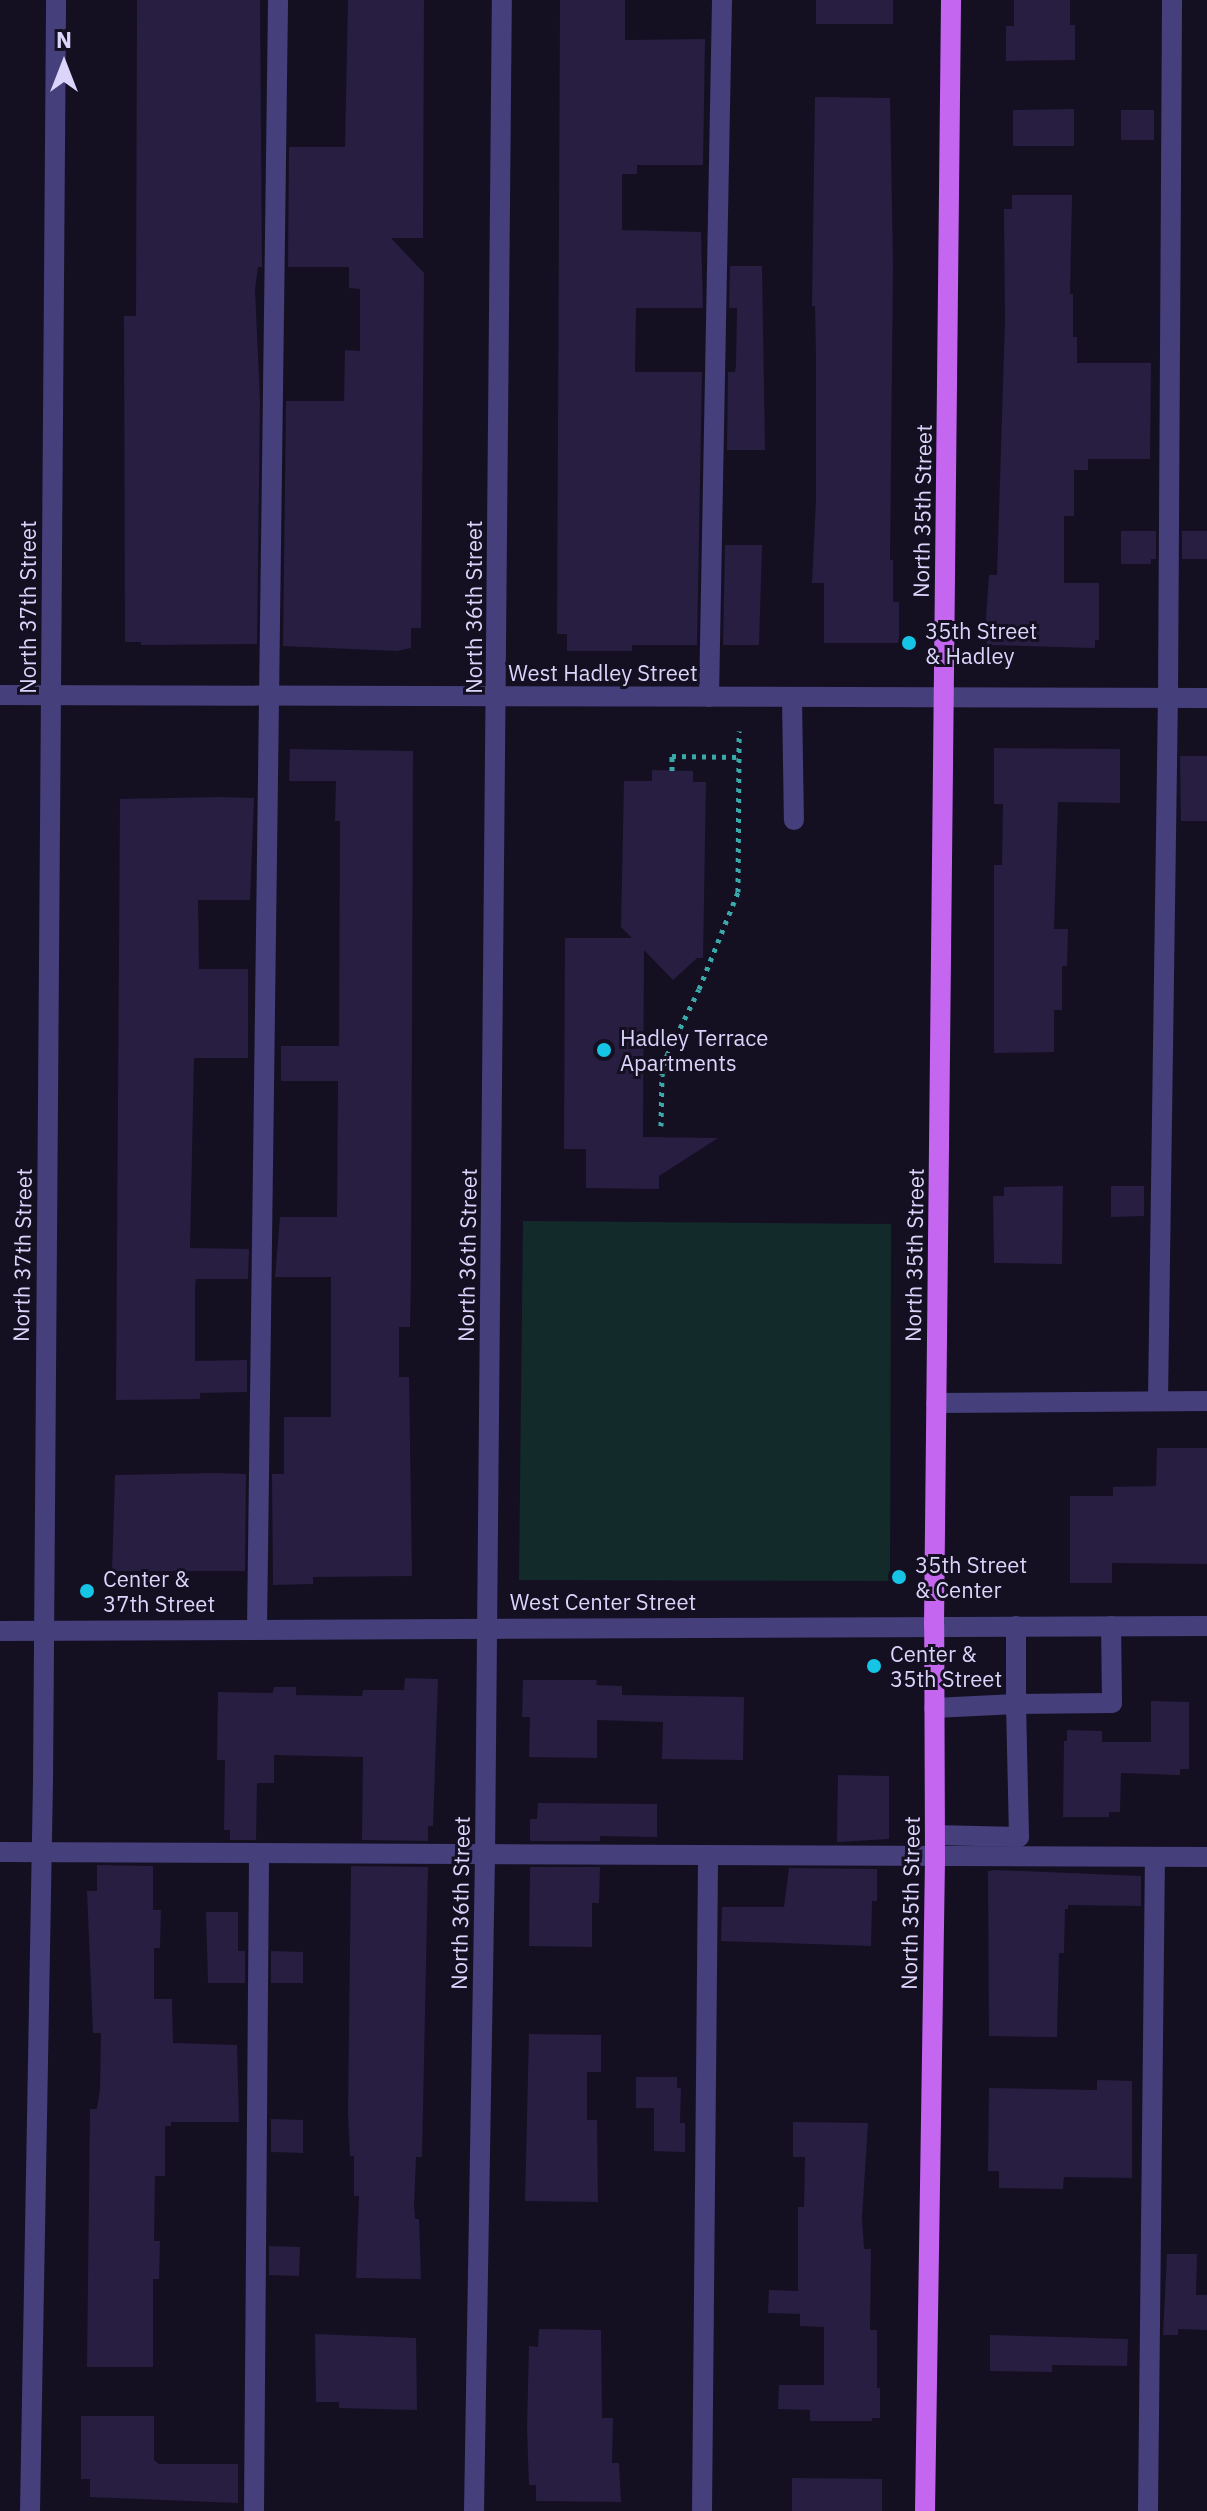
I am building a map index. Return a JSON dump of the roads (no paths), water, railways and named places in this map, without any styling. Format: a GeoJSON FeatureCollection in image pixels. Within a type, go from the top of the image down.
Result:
{"type":"FeatureCollection","features":[{"type":"Feature","properties":{"kind":"main road","name":"North 35th Street"},"geometry":{"type":"LineString","coordinates":[[925,2511],[935,1858],[934,1625],[951,0]]}},
{"type":"Feature","properties":{"kind":"street","name":"North 37th Street"},"geometry":{"type":"LineString","coordinates":[[30,2511],[42,1851],[56,0]]}},
{"type":"Feature","properties":{"kind":"street"},"geometry":{"type":"LineString","coordinates":[[257,1629],[278,0]]}},
{"type":"Feature","properties":{"kind":"street","name":"North 36th Street"},"geometry":{"type":"LineString","coordinates":[[474,2511],[485,1856],[502,0]]}},
{"type":"Feature","properties":{"kind":"street"},"geometry":{"type":"LineString","coordinates":[[709,697],[722,0]]}},
{"type":"Feature","properties":{"kind":"street"},"geometry":{"type":"LineString","coordinates":[[1158,1401],[1168,698],[1172,0]]}},
{"type":"Feature","properties":{"kind":"street","name":"West Hadley Street"},"geometry":{"type":"LineString","coordinates":[[0,695],[1207,698]]}},
{"type":"Feature","properties":{"kind":"street"},"geometry":{"type":"LineString","coordinates":[[792,698],[794,820]]}},
{"type":"Feature","properties":{"kind":"street"},"geometry":{"type":"LineString","coordinates":[[936,1403],[1207,1401]]}},
{"type":"Feature","properties":{"kind":"street"},"geometry":{"type":"LineString","coordinates":[[935,1835],[1019,1837],[1016,1626]]}},
{"type":"Feature","properties":{"kind":"street"},"geometry":{"type":"LineString","coordinates":[[934,1708],[1112,1703],[1111,1626]]}},
{"type":"Feature","properties":{"kind":"street","name":"West Center Street"},"geometry":{"type":"LineString","coordinates":[[0,1631],[1207,1626]]}},
{"type":"Feature","properties":{"kind":"street"},"geometry":{"type":"LineString","coordinates":[[0,1852],[1207,1857]]}},
{"type":"Feature","properties":{"kind":"street"},"geometry":{"type":"LineString","coordinates":[[254,2511],[259,1854]]}},
{"type":"Feature","properties":{"kind":"street"},"geometry":{"type":"LineString","coordinates":[[702,2511],[708,1857]]}},
{"type":"Feature","properties":{"kind":"street"},"geometry":{"type":"LineString","coordinates":[[1148,2511],[1155,1858]]}},
{"type":"Feature","properties":{"kind":"place","name":"35th Street & Hadley"},"geometry":{"type":"Point","coordinates":[909,643]}},
{"type":"Feature","properties":{"kind":"place","name":"Hadley Terrace Apartments"},"geometry":{"type":"Point","coordinates":[604,1050]}},
{"type":"Feature","properties":{"kind":"place","name":"35th Street & Center"},"geometry":{"type":"Point","coordinates":[899,1577]}},
{"type":"Feature","properties":{"kind":"place","name":"Center & 37th Street"},"geometry":{"type":"Point","coordinates":[87,1591]}},
{"type":"Feature","properties":{"kind":"place","name":"Center & 35th Street"},"geometry":{"type":"Point","coordinates":[874,1666]}}]}
